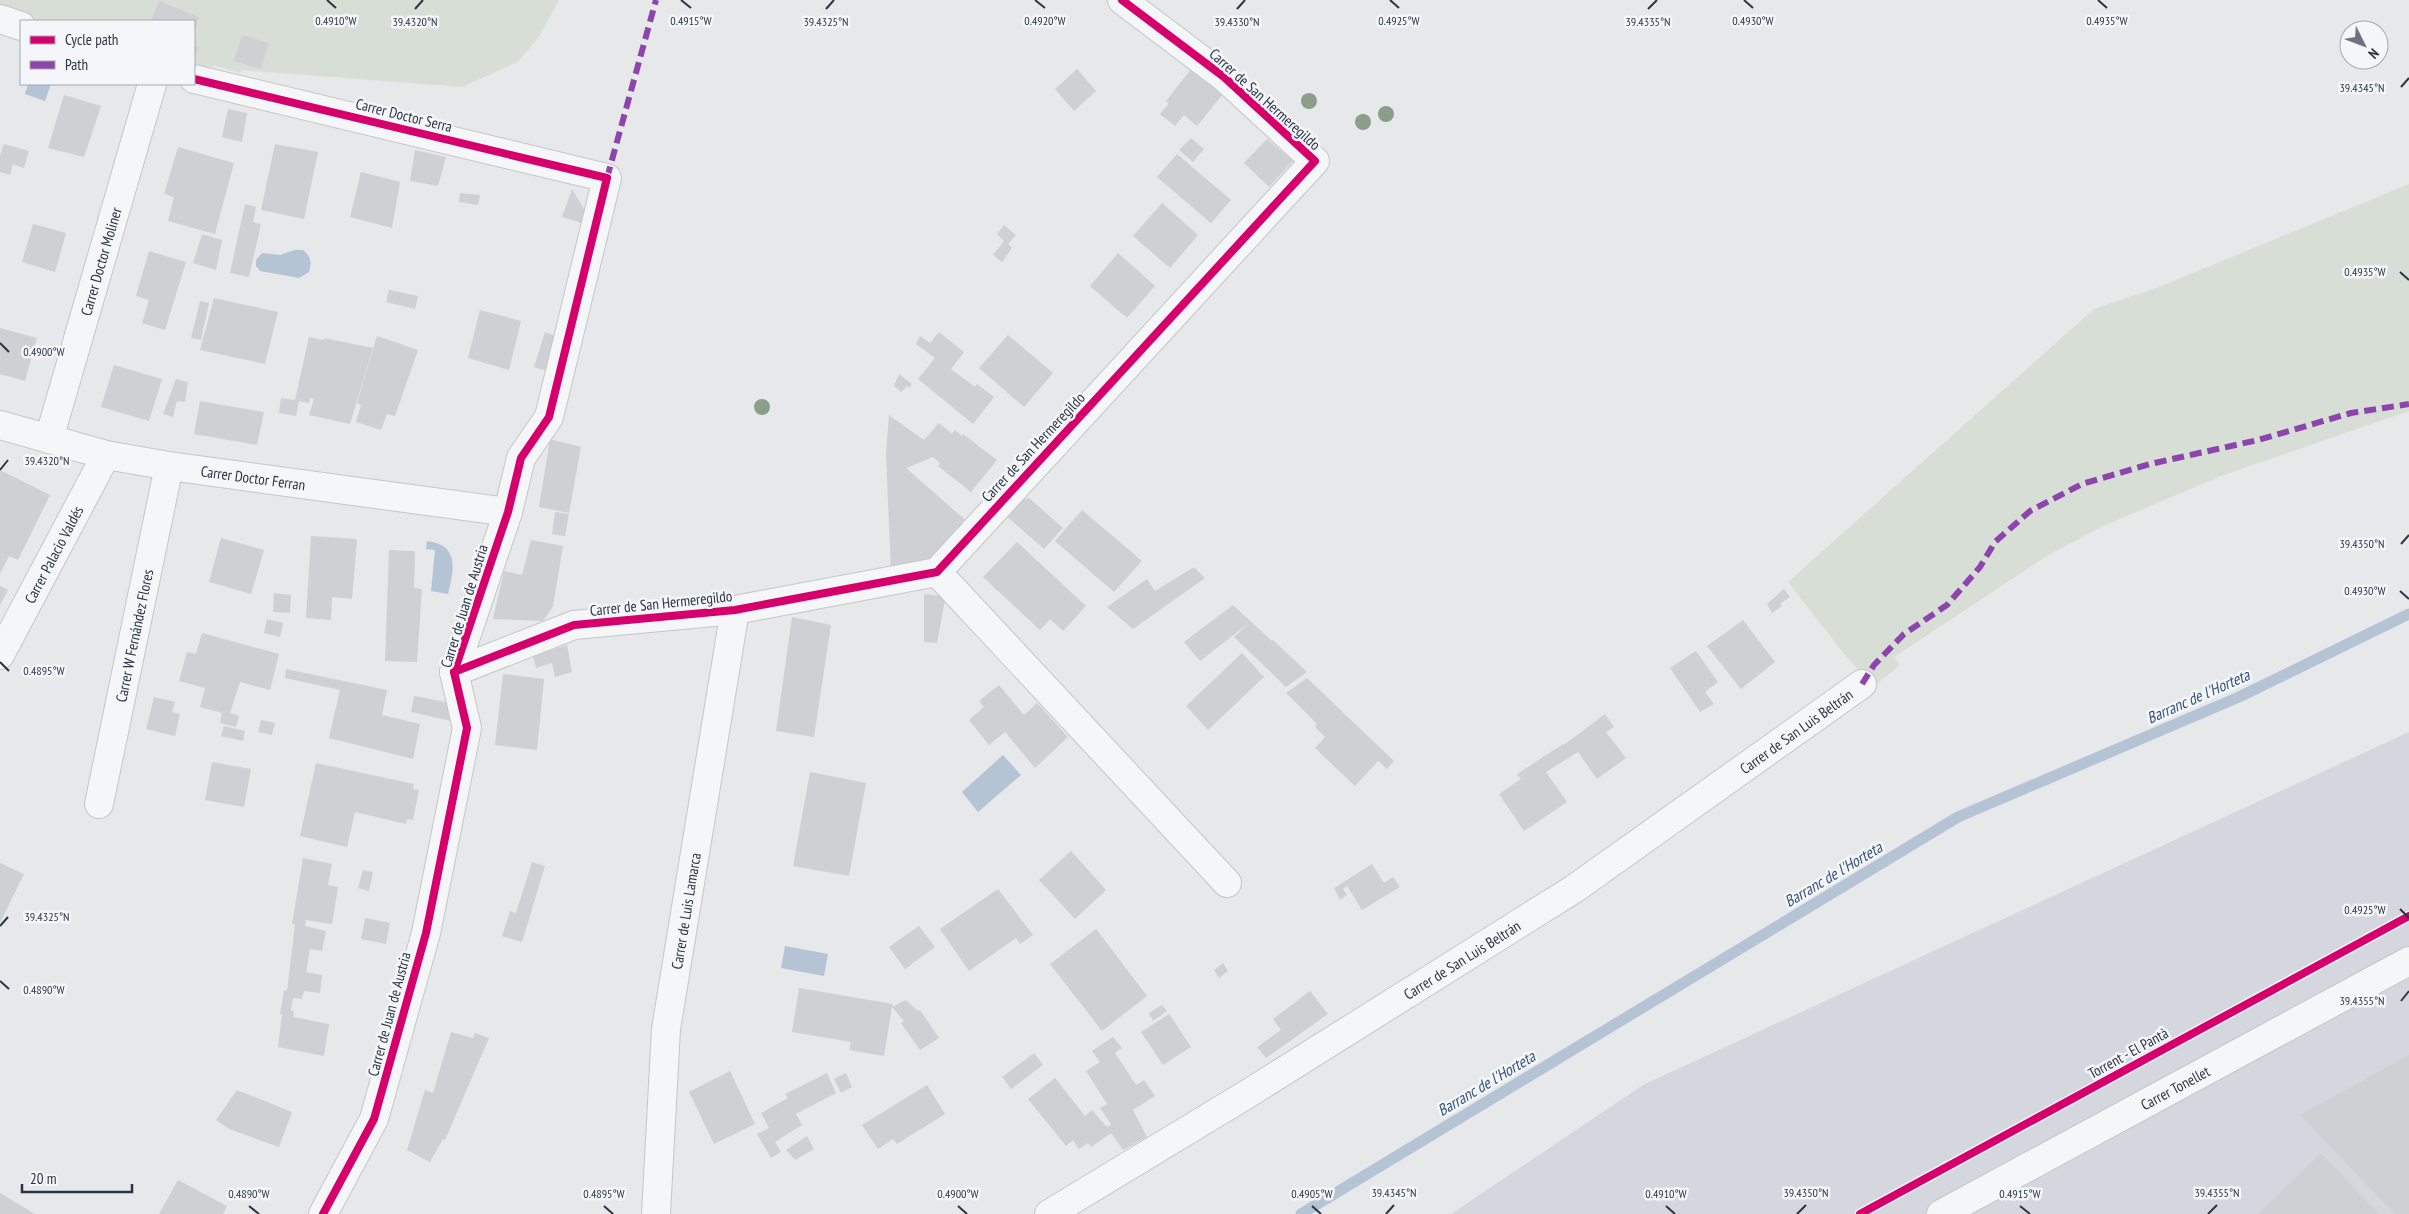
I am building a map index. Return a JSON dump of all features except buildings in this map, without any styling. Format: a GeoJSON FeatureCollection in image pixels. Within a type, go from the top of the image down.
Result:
{"type":"FeatureCollection","features":[{"type":"Feature","properties":{"kind":"street","name":"Carrer de San Hermeregildo"},"geometry":{"type":"LineString","coordinates":[[454,672],[574,625],[735,610],[937,572],[1315,162],[1224,77],[1122,0]]}},
{"type":"Feature","properties":{"kind":"street"},"geometry":{"type":"LineString","coordinates":[[0,20],[20,26]]}},
{"type":"Feature","properties":{"kind":"street","name":"Carrer Doctor Serra"},"geometry":{"type":"LineString","coordinates":[[195,79],[607,178]]}},
{"type":"Feature","properties":{"kind":"street","name":"Carrer Doctor Moliner"},"geometry":{"type":"LineString","coordinates":[[49,439],[152,85]]}},
{"type":"Feature","properties":{"kind":"street","name":"Carrer de Juan de Austria"},"geometry":{"type":"LineString","coordinates":[[322,1214],[374,1119],[426,933],[468,728],[454,672],[508,512],[521,458],[549,417],[607,178]]}},
{"type":"Feature","properties":{"kind":"street","name":"Carrer Doctor Ferran"},"geometry":{"type":"LineString","coordinates":[[0,425],[106,455],[169,466],[508,512]]}},
{"type":"Feature","properties":{"kind":"street","name":"Carrer Palacio Valdés"},"geometry":{"type":"LineString","coordinates":[[0,655],[106,455]]}},
{"type":"Feature","properties":{"kind":"street","name":"Carrer W Fernández Flores"},"geometry":{"type":"LineString","coordinates":[[99,804],[169,466]]}},
{"type":"Feature","properties":{"kind":"street"},"geometry":{"type":"LineString","coordinates":[[937,572],[1227,883]]}},
{"type":"Feature","properties":{"kind":"street","name":"Carrer de Luis Lamarca"},"geometry":{"type":"LineString","coordinates":[[656,1214],[666,1029],[735,610]]}},
{"type":"Feature","properties":{"kind":"street","name":"Carrer de San Luis Beltrán"},"geometry":{"type":"LineString","coordinates":[[1049,1214],[1249,1093],[1574,889],[1862,684]]}},
{"type":"Feature","properties":{"kind":"street","name":"Carrer Tonellet"},"geometry":{"type":"LineString","coordinates":[[1941,1214],[2409,961]]}},
{"type":"Feature","properties":{"kind":"shaded area"},"geometry":{"type":"Polygon","coordinates":[[[0,0],[559,0],[540,35],[518,62],[462,87],[241,70],[240,73],[214,65],[213,67],[195,66],[195,20],[31,20],[0,10],[0,0]]]}},
{"type":"Feature","properties":{"kind":"shaded area"},"geometry":{"type":"Polygon","coordinates":[[[2409,184],[2409,411],[2221,476],[2101,527],[2050,554],[1894,657],[1900,665],[1874,686],[1849,660],[1788,582],[2094,309],[2159,287],[2409,184]]]}},
{"type":"Feature","properties":{"kind":"shaded area"},"geometry":{"type":"Polygon","coordinates":[[[2409,732],[2409,1214],[1451,1214],[1643,1085],[2409,732]]]}},
{"type":"Feature","properties":{"kind":"water"},"geometry":{"type":"Polygon","coordinates":[[[28,85],[51,85],[45,101],[25,94],[28,85]]]}},
{"type":"Feature","properties":{"kind":"water"},"geometry":{"type":"Polygon","coordinates":[[[294,250],[303,250],[310,260],[309,272],[299,278],[260,271],[256,266],[256,260],[262,253],[280,255],[294,250]]]}},
{"type":"Feature","properties":{"kind":"water"},"geometry":{"type":"Polygon","coordinates":[[[427,541],[438,543],[450,553],[453,568],[448,594],[431,591],[435,550],[426,549],[427,541]]]}},
{"type":"Feature","properties":{"kind":"water"},"geometry":{"type":"Polygon","coordinates":[[[1003,755],[1021,775],[978,812],[962,792],[1003,755]]]}},
{"type":"Feature","properties":{"kind":"water"},"geometry":{"type":"Polygon","coordinates":[[[785,946],[828,954],[824,976],[781,968],[785,946]]]}},
{"type":"Feature","properties":{"kind":"waterway","name":"Barranc de l'Horteta"},"geometry":{"type":"LineString","coordinates":[[1301,1214],[1958,817],[2239,697],[2409,614]]}},
{"type":"Feature","properties":{"kind":"marked path"},"geometry":{"type":"LineString","coordinates":[[607,178],[656,0]]}},
{"type":"Feature","properties":{"kind":"marked path"},"geometry":{"type":"LineString","coordinates":[[1862,684],[1874,665],[1904,634],[1947,605],[1980,567],[1995,542],[2030,511],[2082,484],[2150,464],[2258,440],[2351,413],[2409,404]]}},
{"type":"Feature","properties":{"kind":"cycle path"},"geometry":{"type":"LineString","coordinates":[[454,672],[574,625],[735,610],[937,572],[1315,161],[1224,77],[1122,0]]}},
{"type":"Feature","properties":{"kind":"cycle path"},"geometry":{"type":"LineString","coordinates":[[195,79],[607,178],[549,417],[521,458],[508,512],[454,672],[467,728],[426,933],[374,1119],[323,1214]]}},
{"type":"Feature","properties":{"kind":"cycle path","name":"Torrent - El Pantà"},"geometry":{"type":"LineString","coordinates":[[1860,1214],[2409,916]]}}]}
